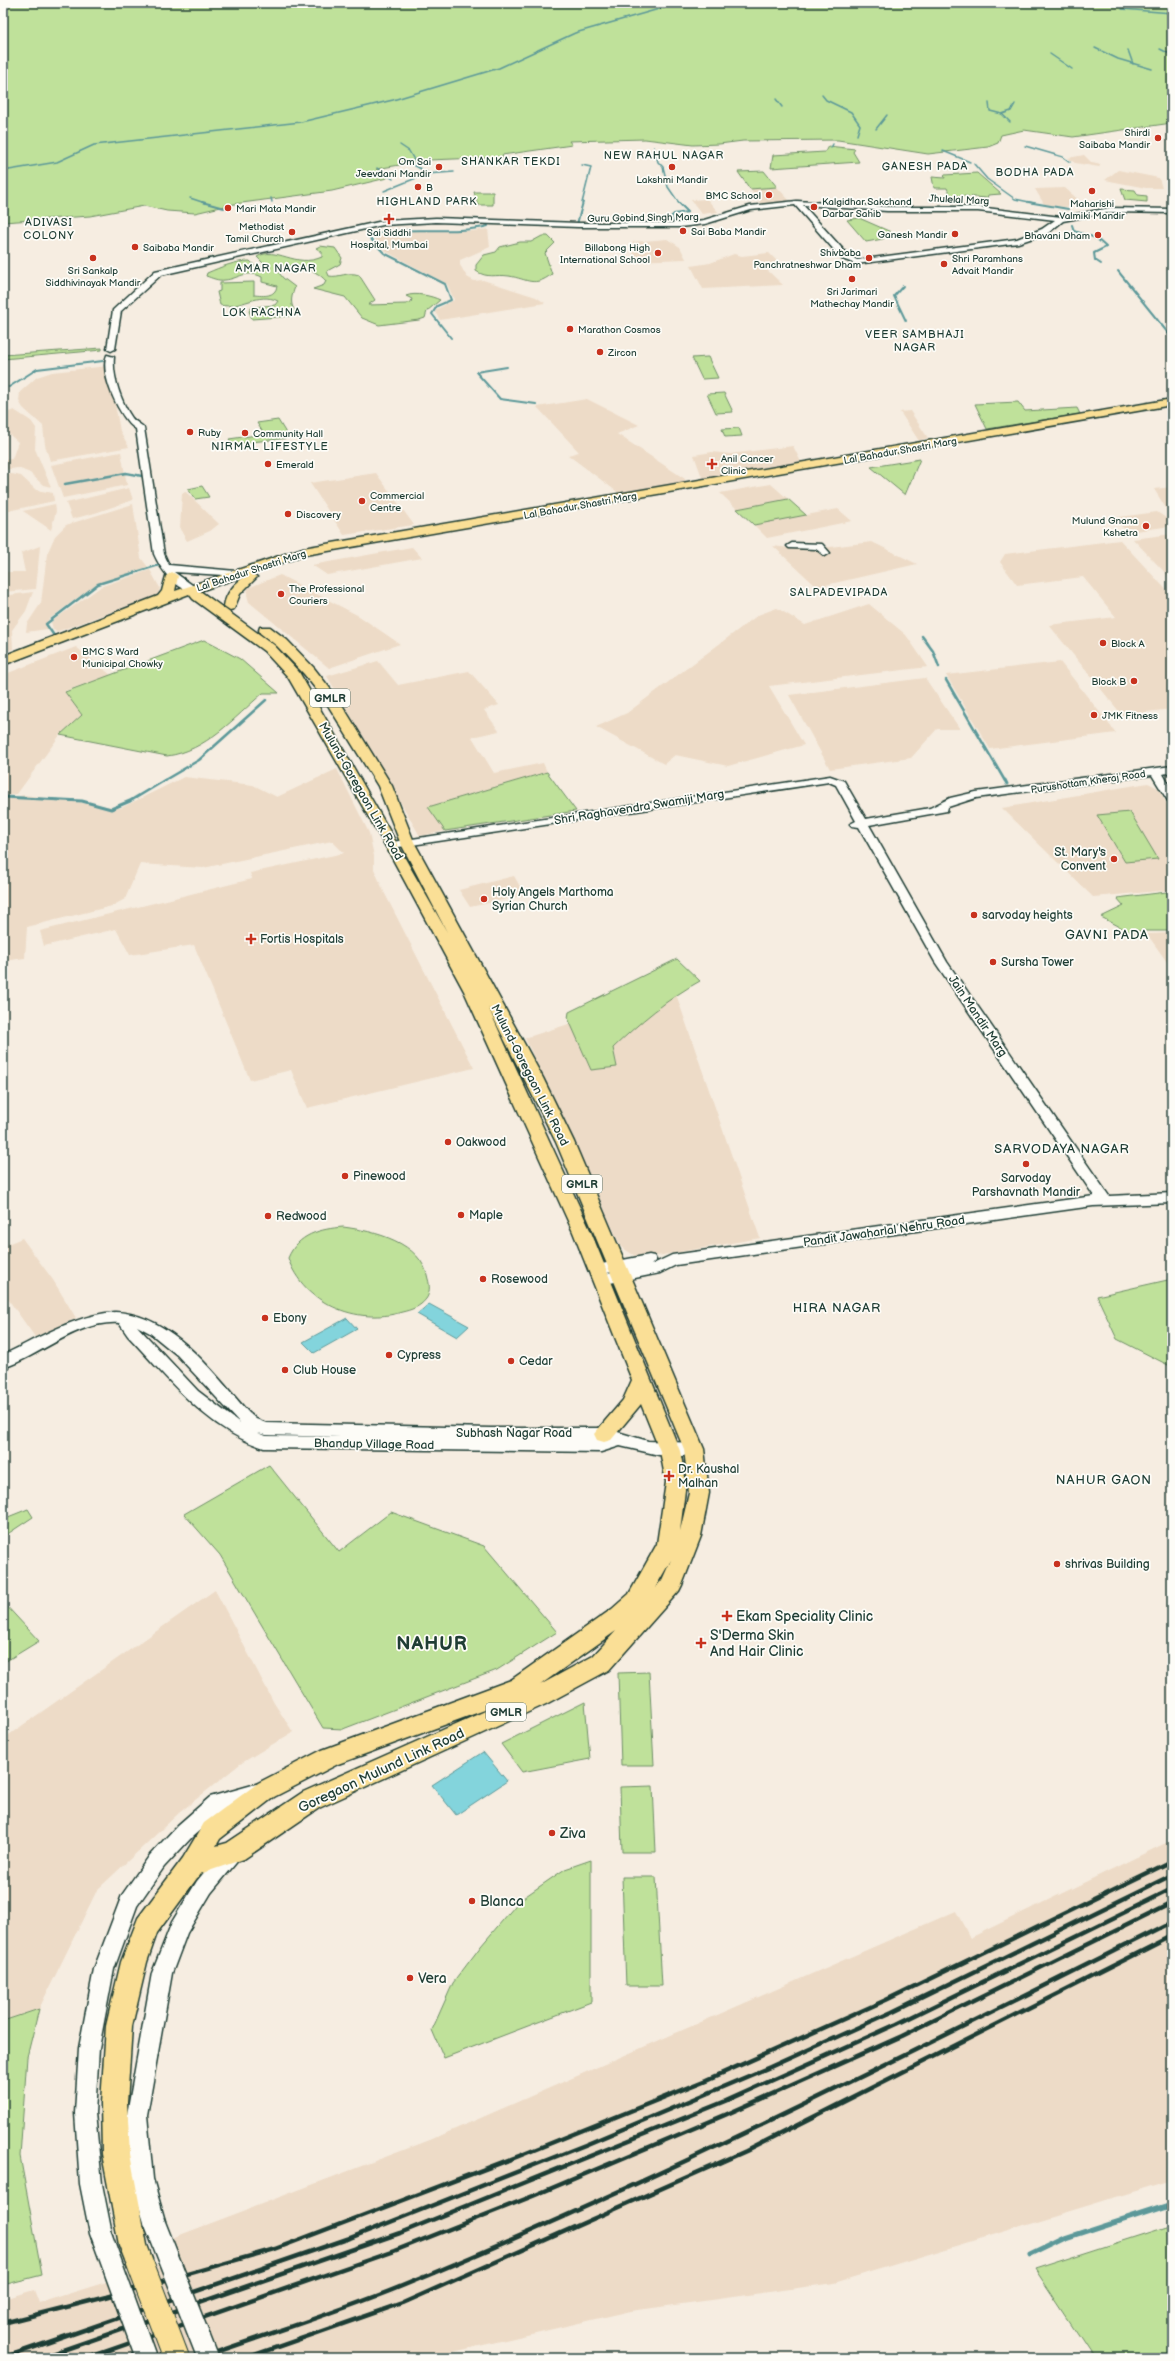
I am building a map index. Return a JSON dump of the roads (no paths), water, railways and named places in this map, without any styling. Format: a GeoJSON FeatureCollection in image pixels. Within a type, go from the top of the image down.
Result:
{"type":"FeatureCollection","features":[{"type":"Feature","properties":{"kind":"main road","name":"Lal Bahadur Shastri Marg"},"geometry":{"type":"LineString","coordinates":[[3,668],[199,592],[236,574],[291,556],[363,545],[1172,404]]}},
{"type":"Feature","properties":{"kind":"main road","name":"Lal Bahadur Shastri Marg"},"geometry":{"type":"LineString","coordinates":[[3,661],[162,599],[199,592],[309,558],[363,545]]}},
{"type":"Feature","properties":{"kind":"main road"},"geometry":{"type":"LineString","coordinates":[[162,599],[168,592],[169,572]]}},
{"type":"Feature","properties":{"kind":"main road"},"geometry":{"type":"LineString","coordinates":[[230,606],[231,598],[237,589],[251,577]]}},
{"type":"Feature","properties":{"kind":"main road","name":"Mulund-Goregaon Link Road"},"geometry":{"type":"LineString","coordinates":[[199,592],[230,606],[257,624],[282,643],[302,662],[332,700],[385,786],[401,847]]}},
{"type":"Feature","properties":{"kind":"main road","name":"Mulund-Goregaon Link Road"},"geometry":{"type":"LineString","coordinates":[[199,592],[243,629],[269,648],[294,675],[401,847],[472,978],[534,1078],[565,1142],[619,1271]]}},
{"type":"Feature","properties":{"kind":"main road"},"geometry":{"type":"LineString","coordinates":[[243,629],[257,624]]}},
{"type":"Feature","properties":{"kind":"main road","name":"Mulund-Goregaon Link Road"},"geometry":{"type":"LineString","coordinates":[[472,978],[598,1275]]}},
{"type":"Feature","properties":{"kind":"main road","name":"Goregaon Mulund Link Road"},"geometry":{"type":"LineString","coordinates":[[192,1866],[235,1851],[311,1800],[449,1739],[538,1697],[602,1663],[671,1585],[690,1536],[699,1493],[694,1450],[619,1271]]}},
{"type":"Feature","properties":{"kind":"main road","name":"Goregaon Mulund Link Road"},"geometry":{"type":"LineString","coordinates":[[192,1866],[212,1831],[266,1790],[330,1757],[519,1687],[620,1616],[637,1600],[668,1545],[676,1482],[670,1451],[598,1275]]}},
{"type":"Feature","properties":{"kind":"main road"},"geometry":{"type":"LineString","coordinates":[[611,1437],[631,1404],[642,1381]]}},
{"type":"Feature","properties":{"kind":"main road"},"geometry":{"type":"LineString","coordinates":[[176,2358],[133,2246],[116,2154],[114,2103],[119,2026],[134,1962],[147,1926],[192,1866]]}},
{"type":"Feature","properties":{"kind":"street"},"geometry":{"type":"LineString","coordinates":[[798,204],[846,257],[856,262],[876,261],[1018,241],[1046,231],[1061,219],[1110,210],[1172,211]]}},
{"type":"Feature","properties":{"kind":"street","name":"Guru Gobind Singh Marg"},"geometry":{"type":"LineString","coordinates":[[169,572],[158,551],[140,428],[127,416],[111,376],[110,357],[117,310],[125,301],[141,290],[158,273],[326,235],[380,225],[491,222],[577,229],[708,225],[754,210],[808,204]]}},
{"type":"Feature","properties":{"kind":"street","name":"Jhulelal Marg"},"geometry":{"type":"LineString","coordinates":[[808,204],[835,204],[886,209],[978,209],[1061,219]]}},
{"type":"Feature","properties":{"kind":"street"},"geometry":{"type":"LineString","coordinates":[[792,546],[819,546],[825,553]]}},
{"type":"Feature","properties":{"kind":"street"},"geometry":{"type":"LineString","coordinates":[[169,572],[236,574]]}},
{"type":"Feature","properties":{"kind":"street"},"geometry":{"type":"LineString","coordinates":[[169,572],[199,592]]}},
{"type":"Feature","properties":{"kind":"street","name":"Purushottam Kheraj Road"},"geometry":{"type":"LineString","coordinates":[[857,820],[890,819],[894,816],[935,809],[978,799],[1009,796],[1019,791],[1172,769]]}},
{"type":"Feature","properties":{"kind":"street"},"geometry":{"type":"LineString","coordinates":[[1156,772],[1172,798]]}},
{"type":"Feature","properties":{"kind":"street","name":"Shri Raghavendra Swamiji Marg"},"geometry":{"type":"LineString","coordinates":[[401,847],[756,793],[823,785],[831,787],[845,797],[857,820]]}},
{"type":"Feature","properties":{"kind":"street","name":"Jain Mandir Marg"},"geometry":{"type":"LineString","coordinates":[[857,820],[932,953],[1099,1201]]}},
{"type":"Feature","properties":{"kind":"street","name":"Pandit Jawaharlal Nehru Road"},"geometry":{"type":"LineString","coordinates":[[598,1275],[619,1271],[660,1268],[669,1261],[1099,1201],[1172,1198]]}},
{"type":"Feature","properties":{"kind":"street"},"geometry":{"type":"LineString","coordinates":[[3,1362],[77,1326],[114,1317],[141,1321],[160,1333],[182,1353],[250,1423],[286,1436]]}},
{"type":"Feature","properties":{"kind":"street","name":"Bhandup Village Road"},"geometry":{"type":"LineString","coordinates":[[124,1318],[133,1332],[196,1398],[220,1420],[264,1442],[286,1436],[544,1440],[601,1446],[611,1437],[670,1451]]}},
{"type":"Feature","properties":{"kind":"street"},"geometry":{"type":"LineString","coordinates":[[670,1451],[694,1450]]}},
{"type":"Feature","properties":{"kind":"street"},"geometry":{"type":"LineString","coordinates":[[146,2358],[101,2234],[91,2184],[85,2113],[89,2048],[104,1969],[129,1901],[157,1861],[185,1831],[217,1804],[266,1790]]}},
{"type":"Feature","properties":{"kind":"street"},"geometry":{"type":"LineString","coordinates":[[208,2358],[154,2221],[142,2179],[137,2115],[162,1973],[179,1928],[204,1887],[235,1851]]}},
{"type":"Feature","properties":{"kind":"water"},"geometry":{"type":"Polygon","coordinates":[[[429,1304],[469,1326],[457,1337],[417,1314],[429,1304]]]}},
{"type":"Feature","properties":{"kind":"water"},"geometry":{"type":"Polygon","coordinates":[[[347,1318],[357,1329],[314,1353],[303,1342],[347,1318]]]}},
{"type":"Feature","properties":{"kind":"water"},"geometry":{"type":"Polygon","coordinates":[[[483,1752],[507,1781],[456,1815],[432,1785],[483,1752]]]}},
{"type":"Feature","properties":{"kind":"waterway"},"geometry":{"type":"LineString","coordinates":[[3,5],[35,3]]}},
{"type":"Feature","properties":{"kind":"waterway"},"geometry":{"type":"LineString","coordinates":[[3,171],[57,162],[94,145],[301,122],[393,100],[499,68],[575,33],[680,3]]}},
{"type":"Feature","properties":{"kind":"waterway"},"geometry":{"type":"LineString","coordinates":[[1122,9],[1172,13]]}},
{"type":"Feature","properties":{"kind":"waterway"},"geometry":{"type":"LineString","coordinates":[[1095,48],[1118,59],[1133,63]]}},
{"type":"Feature","properties":{"kind":"waterway"},"geometry":{"type":"LineString","coordinates":[[1160,49],[1172,55]]}},
{"type":"Feature","properties":{"kind":"waterway"},"geometry":{"type":"LineString","coordinates":[[1128,50],[1133,63]]}},
{"type":"Feature","properties":{"kind":"waterway"},"geometry":{"type":"LineString","coordinates":[[1050,54],[1072,69]]}},
{"type":"Feature","properties":{"kind":"waterway"},"geometry":{"type":"LineString","coordinates":[[1133,63],[1152,69]]}},
{"type":"Feature","properties":{"kind":"waterway"},"geometry":{"type":"LineString","coordinates":[[822,95],[826,100],[851,112],[860,125],[857,135]]}},
{"type":"Feature","properties":{"kind":"waterway"},"geometry":{"type":"LineString","coordinates":[[776,99],[782,107]]}},
{"type":"Feature","properties":{"kind":"waterway"},"geometry":{"type":"LineString","coordinates":[[989,103],[990,111],[1002,114]]}},
{"type":"Feature","properties":{"kind":"waterway"},"geometry":{"type":"LineString","coordinates":[[1002,114],[1011,111],[1015,104]]}},
{"type":"Feature","properties":{"kind":"waterway"},"geometry":{"type":"LineString","coordinates":[[1002,114],[1010,122]]}},
{"type":"Feature","properties":{"kind":"waterway"},"geometry":{"type":"LineString","coordinates":[[876,129],[887,115]]}},
{"type":"Feature","properties":{"kind":"waterway"},"geometry":{"type":"LineString","coordinates":[[831,148],[833,144]]}},
{"type":"Feature","properties":{"kind":"waterway"},"geometry":{"type":"LineString","coordinates":[[400,145],[409,151],[414,160],[410,163],[430,174]]}},
{"type":"Feature","properties":{"kind":"waterway"},"geometry":{"type":"LineString","coordinates":[[1025,146],[1063,157],[1070,162]]}},
{"type":"Feature","properties":{"kind":"waterway"},"geometry":{"type":"LineString","coordinates":[[654,147],[658,162],[663,167],[668,187],[679,203]]}},
{"type":"Feature","properties":{"kind":"waterway"},"geometry":{"type":"LineString","coordinates":[[943,151],[970,162]]}},
{"type":"Feature","properties":{"kind":"waterway"},"geometry":{"type":"LineString","coordinates":[[974,164],[987,179],[1015,199],[1034,203]]}},
{"type":"Feature","properties":{"kind":"waterway"},"geometry":{"type":"LineString","coordinates":[[582,165],[591,167],[582,203]]}},
{"type":"Feature","properties":{"kind":"waterway"},"geometry":{"type":"LineString","coordinates":[[377,168],[393,179]]}},
{"type":"Feature","properties":{"kind":"waterway"},"geometry":{"type":"LineString","coordinates":[[430,174],[454,172]]}},
{"type":"Feature","properties":{"kind":"waterway"},"geometry":{"type":"LineString","coordinates":[[384,191],[430,174]]}},
{"type":"Feature","properties":{"kind":"waterway"},"geometry":{"type":"LineString","coordinates":[[190,198],[202,202]]}},
{"type":"Feature","properties":{"kind":"waterway"},"geometry":{"type":"LineString","coordinates":[[271,198],[272,202]]}},
{"type":"Feature","properties":{"kind":"waterway"},"geometry":{"type":"LineString","coordinates":[[202,202],[224,208]]}},
{"type":"Feature","properties":{"kind":"waterway"},"geometry":{"type":"LineString","coordinates":[[577,224],[583,202]]}},
{"type":"Feature","properties":{"kind":"waterway"},"geometry":{"type":"LineString","coordinates":[[1028,202],[1068,209]]}},
{"type":"Feature","properties":{"kind":"waterway"},"geometry":{"type":"LineString","coordinates":[[674,222],[671,217],[674,214],[688,212],[679,203]]}},
{"type":"Feature","properties":{"kind":"waterway"},"geometry":{"type":"LineString","coordinates":[[1072,225],[1074,231],[1096,238],[1106,247],[1094,253],[1095,260],[1101,264]]}},
{"type":"Feature","properties":{"kind":"waterway"},"geometry":{"type":"LineString","coordinates":[[451,338],[432,314],[437,306],[451,300],[445,284],[384,253],[368,236],[398,231],[458,230],[488,226]]}},
{"type":"Feature","properties":{"kind":"waterway"},"geometry":{"type":"LineString","coordinates":[[1118,271],[1172,338]]}},
{"type":"Feature","properties":{"kind":"waterway"},"geometry":{"type":"LineString","coordinates":[[903,286],[894,296],[906,321]]}},
{"type":"Feature","properties":{"kind":"waterway"},"geometry":{"type":"LineString","coordinates":[[9,387],[37,369],[103,361]]}},
{"type":"Feature","properties":{"kind":"waterway"},"geometry":{"type":"LineString","coordinates":[[507,367],[476,372],[500,399],[536,404]]}},
{"type":"Feature","properties":{"kind":"waterway"},"geometry":{"type":"LineString","coordinates":[[65,484],[126,473],[142,476]]}},
{"type":"Feature","properties":{"kind":"waterway"},"geometry":{"type":"LineString","coordinates":[[57,640],[46,624],[98,584],[159,565]]}},
{"type":"Feature","properties":{"kind":"waterway"},"geometry":{"type":"LineString","coordinates":[[922,636],[933,651],[939,667]]}},
{"type":"Feature","properties":{"kind":"waterway"},"geometry":{"type":"LineString","coordinates":[[946,680],[1005,781]]}},
{"type":"Feature","properties":{"kind":"waterway"},"geometry":{"type":"LineString","coordinates":[[163,781],[199,760],[266,700]]}},
{"type":"Feature","properties":{"kind":"waterway"},"geometry":{"type":"LineString","coordinates":[[3,797],[82,801],[111,809],[130,801],[165,780]]}},
{"type":"Feature","properties":{"kind":"waterway"},"geometry":{"type":"LineString","coordinates":[[1005,780],[1007,784]]}},
{"type":"Feature","properties":{"kind":"waterway"},"geometry":{"type":"LineString","coordinates":[[1030,2255],[1065,2238],[1172,2203]]}},
{"type":"Feature","properties":{"kind":"railway"},"geometry":{"type":"LineString","coordinates":[[3,2323],[106,2297],[275,2249],[519,2156],[707,2080],[886,2000],[1172,1861]]}},
{"type":"Feature","properties":{"kind":"railway"},"geometry":{"type":"LineString","coordinates":[[3,2358],[350,2238],[585,2145],[770,2067],[892,2012],[1172,1875]]}},
{"type":"Feature","properties":{"kind":"railway"},"geometry":{"type":"LineString","coordinates":[[40,2358],[400,2233],[726,2101],[897,2024],[1172,1889]]}},
{"type":"Feature","properties":{"kind":"railway"},"geometry":{"type":"LineString","coordinates":[[87,2358],[394,2251],[533,2196],[725,2115],[902,2036],[1172,1903]]}},
{"type":"Feature","properties":{"kind":"railway"},"geometry":{"type":"LineString","coordinates":[[200,2358],[377,2296],[500,2245],[694,2157],[886,2065],[1172,1922]]}},
{"type":"Feature","properties":{"kind":"railway"},"geometry":{"type":"LineString","coordinates":[[246,2358],[403,2303],[746,2151],[1172,1936]]}},
{"type":"Feature","properties":{"kind":"place","name":"Shirdi Saibaba Mandir"},"geometry":{"type":"Point","coordinates":[1158,138]}},
{"type":"Feature","properties":{"kind":"place","name":"Om Sai Jeevdani Mandir"},"geometry":{"type":"Point","coordinates":[439,167]}},
{"type":"Feature","properties":{"kind":"place","name":"Lakshmi Mandir"},"geometry":{"type":"Point","coordinates":[672,167]}},
{"type":"Feature","properties":{"kind":"place","name":"B"},"geometry":{"type":"Point","coordinates":[418,187]}},
{"type":"Feature","properties":{"kind":"place","name":"Maharishi Valmiki Mandir"},"geometry":{"type":"Point","coordinates":[1092,191]}},
{"type":"Feature","properties":{"kind":"place","name":"BMC School"},"geometry":{"type":"Point","coordinates":[769,195]}},
{"type":"Feature","properties":{"kind":"place","name":"Kalgidhar Sakchand Darbar Sahib"},"geometry":{"type":"Point","coordinates":[814,207]}},
{"type":"Feature","properties":{"kind":"place","name":"Mari Mata Mandir"},"geometry":{"type":"Point","coordinates":[228,208]}},
{"type":"Feature","properties":{"kind":"place","name":"Sai Siddhi Hospital, Mumbai"},"geometry":{"type":"Point","coordinates":[389,219]}},
{"type":"Feature","properties":{"kind":"place","name":"Sai Baba Mandir"},"geometry":{"type":"Point","coordinates":[683,231]}},
{"type":"Feature","properties":{"kind":"place","name":"Methodist Tamil Church"},"geometry":{"type":"Point","coordinates":[292,232]}},
{"type":"Feature","properties":{"kind":"place","name":"Ganesh Mandir"},"geometry":{"type":"Point","coordinates":[955,234]}},
{"type":"Feature","properties":{"kind":"place","name":"Bhavani Dham"},"geometry":{"type":"Point","coordinates":[1098,235]}},
{"type":"Feature","properties":{"kind":"place","name":"Saibaba Mandir"},"geometry":{"type":"Point","coordinates":[135,247]}},
{"type":"Feature","properties":{"kind":"place","name":"Billabong High International School"},"geometry":{"type":"Point","coordinates":[658,253]}},
{"type":"Feature","properties":{"kind":"place","name":"Sri Sankalp Siddhivinayak Mandir"},"geometry":{"type":"Point","coordinates":[93,258]}},
{"type":"Feature","properties":{"kind":"place","name":"Shivbaba Panchratneshwar Dham"},"geometry":{"type":"Point","coordinates":[869,258]}},
{"type":"Feature","properties":{"kind":"place","name":"Shri Paramhans Advait Mandir"},"geometry":{"type":"Point","coordinates":[944,264]}},
{"type":"Feature","properties":{"kind":"place","name":"Sri Jarimari Mathechay Mandir"},"geometry":{"type":"Point","coordinates":[852,279]}},
{"type":"Feature","properties":{"kind":"place","name":"Marathon Cosmos"},"geometry":{"type":"Point","coordinates":[570,329]}},
{"type":"Feature","properties":{"kind":"place","name":"Zircon"},"geometry":{"type":"Point","coordinates":[600,352]}},
{"type":"Feature","properties":{"kind":"place","name":"Ruby"},"geometry":{"type":"Point","coordinates":[190,432]}},
{"type":"Feature","properties":{"kind":"place","name":"Community Hall"},"geometry":{"type":"Point","coordinates":[245,433]}},
{"type":"Feature","properties":{"kind":"place","name":"Emerald"},"geometry":{"type":"Point","coordinates":[268,464]}},
{"type":"Feature","properties":{"kind":"place","name":"Anil Cancer Clinic"},"geometry":{"type":"Point","coordinates":[712,464]}},
{"type":"Feature","properties":{"kind":"place","name":"Commercial Centre"},"geometry":{"type":"Point","coordinates":[362,501]}},
{"type":"Feature","properties":{"kind":"place","name":"Discovery"},"geometry":{"type":"Point","coordinates":[288,514]}},
{"type":"Feature","properties":{"kind":"place","name":"Mulund Gnana Kshetra"},"geometry":{"type":"Point","coordinates":[1146,526]}},
{"type":"Feature","properties":{"kind":"place","name":"The Professional Couriers"},"geometry":{"type":"Point","coordinates":[281,594]}},
{"type":"Feature","properties":{"kind":"place","name":"Block A"},"geometry":{"type":"Point","coordinates":[1103,643]}},
{"type":"Feature","properties":{"kind":"place","name":"BMC S Ward Municipal Chowky"},"geometry":{"type":"Point","coordinates":[74,657]}},
{"type":"Feature","properties":{"kind":"place","name":"Block B"},"geometry":{"type":"Point","coordinates":[1134,681]}},
{"type":"Feature","properties":{"kind":"place","name":"JMK Fitness"},"geometry":{"type":"Point","coordinates":[1094,715]}},
{"type":"Feature","properties":{"kind":"place","name":"St. Mary's Convent"},"geometry":{"type":"Point","coordinates":[1114,859]}},
{"type":"Feature","properties":{"kind":"place","name":"Holy Angels Marthoma Syrian Church"},"geometry":{"type":"Point","coordinates":[484,899]}},
{"type":"Feature","properties":{"kind":"place","name":"sarvoday heights"},"geometry":{"type":"Point","coordinates":[974,915]}},
{"type":"Feature","properties":{"kind":"place","name":"Fortis Hospitals"},"geometry":{"type":"Point","coordinates":[251,939]}},
{"type":"Feature","properties":{"kind":"place","name":"Sursha Tower"},"geometry":{"type":"Point","coordinates":[993,962]}},
{"type":"Feature","properties":{"kind":"place","name":"Oakwood"},"geometry":{"type":"Point","coordinates":[448,1142]}},
{"type":"Feature","properties":{"kind":"place","name":"Sarvoday Parshavnath Mandir"},"geometry":{"type":"Point","coordinates":[1026,1164]}},
{"type":"Feature","properties":{"kind":"place","name":"Pinewood"},"geometry":{"type":"Point","coordinates":[345,1176]}},
{"type":"Feature","properties":{"kind":"place","name":"Maple"},"geometry":{"type":"Point","coordinates":[461,1215]}},
{"type":"Feature","properties":{"kind":"place","name":"Redwood"},"geometry":{"type":"Point","coordinates":[268,1216]}},
{"type":"Feature","properties":{"kind":"place","name":"Rosewood"},"geometry":{"type":"Point","coordinates":[483,1279]}},
{"type":"Feature","properties":{"kind":"place","name":"Ebony"},"geometry":{"type":"Point","coordinates":[265,1318]}},
{"type":"Feature","properties":{"kind":"place","name":"Cypress"},"geometry":{"type":"Point","coordinates":[389,1355]}},
{"type":"Feature","properties":{"kind":"place","name":"Cedar"},"geometry":{"type":"Point","coordinates":[511,1361]}},
{"type":"Feature","properties":{"kind":"place","name":"Club House"},"geometry":{"type":"Point","coordinates":[285,1370]}},
{"type":"Feature","properties":{"kind":"place","name":"Dr. Kaushal Malhan"},"geometry":{"type":"Point","coordinates":[669,1476]}},
{"type":"Feature","properties":{"kind":"place","name":"shrivas Building"},"geometry":{"type":"Point","coordinates":[1057,1564]}},
{"type":"Feature","properties":{"kind":"place","name":"Ekam Speciality Clinic"},"geometry":{"type":"Point","coordinates":[727,1616]}},
{"type":"Feature","properties":{"kind":"place","name":"S'Derma Skin And Hair Clinic"},"geometry":{"type":"Point","coordinates":[701,1643]}},
{"type":"Feature","properties":{"kind":"place","name":"Ziva"},"geometry":{"type":"Point","coordinates":[552,1833]}},
{"type":"Feature","properties":{"kind":"place","name":"Blanca"},"geometry":{"type":"Point","coordinates":[472,1901]}},
{"type":"Feature","properties":{"kind":"place","name":"Vera"},"geometry":{"type":"Point","coordinates":[410,1978]}},
{"type":"Feature","properties":{"kind":"district","name":"NEW RAHUL NAGAR"},"geometry":{"type":"Point","coordinates":[664,155]}},
{"type":"Feature","properties":{"kind":"district","name":"SHANKAR TEKDI"},"geometry":{"type":"Point","coordinates":[511,161]}},
{"type":"Feature","properties":{"kind":"district","name":"GANESH PADA"},"geometry":{"type":"Point","coordinates":[925,166]}},
{"type":"Feature","properties":{"kind":"district","name":"BODHA PADA"},"geometry":{"type":"Point","coordinates":[1035,172]}},
{"type":"Feature","properties":{"kind":"district","name":"HIGHLAND PARK"},"geometry":{"type":"Point","coordinates":[427,201]}},
{"type":"Feature","properties":{"kind":"district","name":"ADIVASI COLONY"},"geometry":{"type":"Point","coordinates":[49,228]}},
{"type":"Feature","properties":{"kind":"district","name":"AMAR NAGAR"},"geometry":{"type":"Point","coordinates":[276,268]}},
{"type":"Feature","properties":{"kind":"district","name":"LOK RACHNA"},"geometry":{"type":"Point","coordinates":[262,312]}},
{"type":"Feature","properties":{"kind":"district","name":"VEER SAMBHAJI NAGAR"},"geometry":{"type":"Point","coordinates":[915,340]}},
{"type":"Feature","properties":{"kind":"district","name":"NIRMAL LIFESTYLE"},"geometry":{"type":"Point","coordinates":[270,446]}},
{"type":"Feature","properties":{"kind":"district","name":"SALPADEVIPADA"},"geometry":{"type":"Point","coordinates":[839,592]}},
{"type":"Feature","properties":{"kind":"district","name":"GAVNI PADA"},"geometry":{"type":"Point","coordinates":[1107,934]}},
{"type":"Feature","properties":{"kind":"district","name":"SARVODAYA NAGAR"},"geometry":{"type":"Point","coordinates":[1062,1148]}},
{"type":"Feature","properties":{"kind":"district","name":"HIRA NAGAR"},"geometry":{"type":"Point","coordinates":[837,1307]}},
{"type":"Feature","properties":{"kind":"district","name":"NAHUR GAON"},"geometry":{"type":"Point","coordinates":[1104,1479]}},
{"type":"Feature","properties":{"kind":"district","name":"NAHUR"},"geometry":{"type":"Point","coordinates":[432,1643]}}]}
